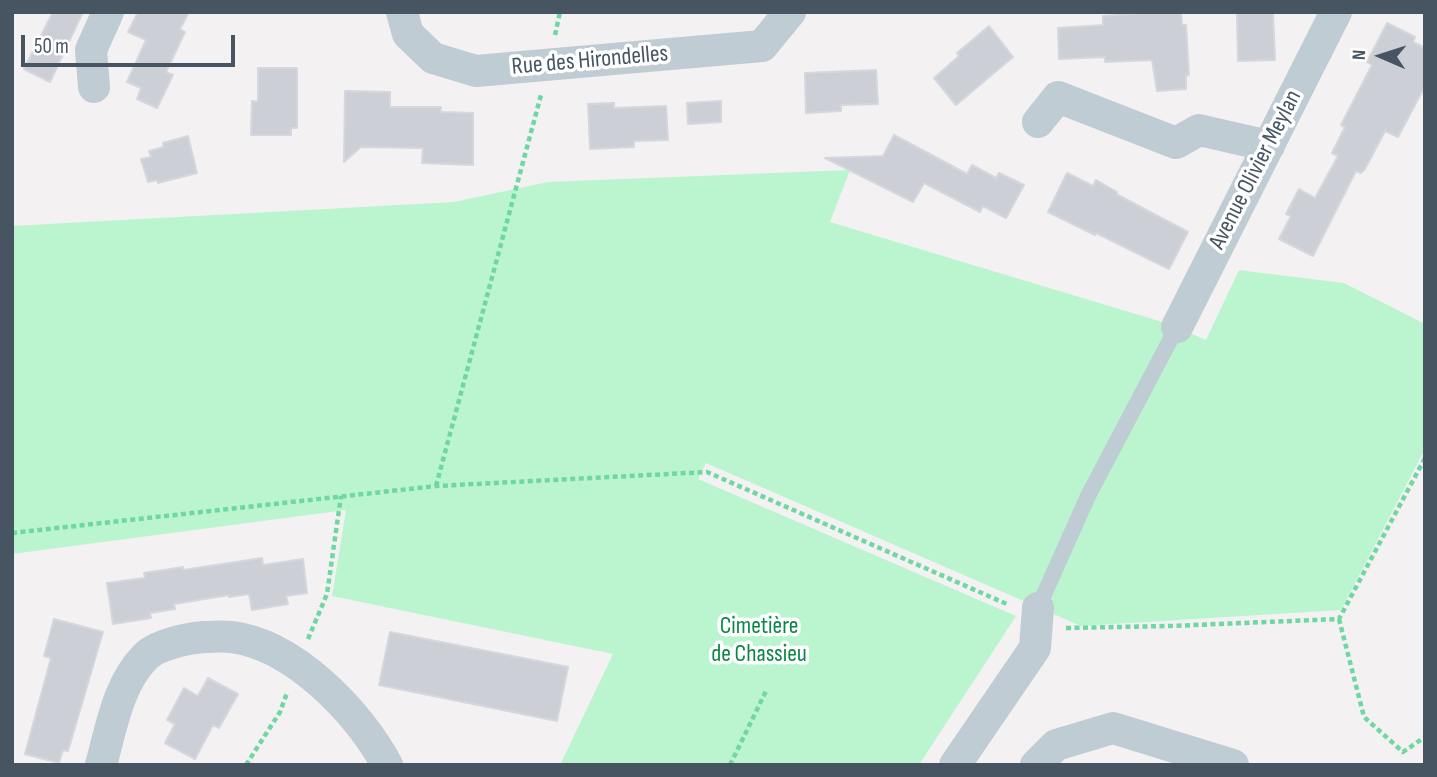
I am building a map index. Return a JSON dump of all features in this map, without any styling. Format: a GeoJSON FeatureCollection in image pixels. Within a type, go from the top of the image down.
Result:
{"type":"FeatureCollection","features":[{"type":"Feature","properties":{"kind":"street"},"geometry":{"type":"LineString","coordinates":[[94,87],[92,50],[108,12]]}},
{"type":"Feature","properties":{"kind":"street","name":"Rue des Hirondelles"},"geometry":{"type":"LineString","coordinates":[[402,12],[408,34],[433,58],[476,71],[762,46],[790,12]]}},
{"type":"Feature","properties":{"kind":"street","name":"Avenue Olivier Meylan"},"geometry":{"type":"LineString","coordinates":[[1177,327],[1336,12]]}},
{"type":"Feature","properties":{"kind":"street"},"geometry":{"type":"LineString","coordinates":[[1038,122],[1058,97],[1176,143],[1199,130],[1269,146]]}},
{"type":"Feature","properties":{"kind":"street"},"geometry":{"type":"LineString","coordinates":[[955,765],[1035,648],[1037,612]]}},
{"type":"Feature","properties":{"kind":"street"},"geometry":{"type":"LineString","coordinates":[[101,765],[121,694],[146,656],[185,638],[232,637],[269,649],[297,666],[332,694],[354,715],[387,765]]}},
{"type":"Feature","properties":{"kind":"street"},"geometry":{"type":"LineString","coordinates":[[1035,765],[1056,746],[1113,728],[1233,765]]}},
{"type":"Feature","properties":{"kind":"lane"},"geometry":{"type":"LineString","coordinates":[[1037,612],[1088,496],[1177,327]]}},
{"type":"Feature","properties":{"kind":"path"},"geometry":{"type":"LineString","coordinates":[[436,486],[549,66],[560,12]]}},
{"type":"Feature","properties":{"kind":"path"},"geometry":{"type":"LineString","coordinates":[[1425,458],[1339,619],[1364,717],[1403,752],[1425,737]]}},
{"type":"Feature","properties":{"kind":"path"},"geometry":{"type":"LineString","coordinates":[[12,533],[436,486],[707,472],[1069,628],[1339,619]]}},
{"type":"Feature","properties":{"kind":"path"},"geometry":{"type":"LineString","coordinates":[[247,765],[280,712],[327,594],[341,496]]}},
{"type":"Feature","properties":{"kind":"path"},"geometry":{"type":"LineString","coordinates":[[730,765],[767,689]]}},
{"type":"Feature","properties":{"kind":"green space","name":"Cimetière de Chassieu"},"geometry":{"type":"Polygon","coordinates":[[[850,170],[830,222],[1169,324],[1206,340],[1239,270],[1344,283],[1425,324],[1425,449],[1341,610],[1081,626],[706,463],[698,479],[1016,616],[919,765],[560,765],[613,654],[332,596],[346,510],[12,554],[12,226],[454,202],[548,182],[850,170]]]}},
{"type":"Feature","properties":{"kind":"building"},"geometry":{"type":"Polygon","coordinates":[[[53,12],[83,12],[50,82],[24,69],[53,12]]]}},
{"type":"Feature","properties":{"kind":"building"},"geometry":{"type":"Polygon","coordinates":[[[138,12],[189,12],[180,29],[185,32],[166,72],[173,75],[157,108],[137,99],[141,88],[127,82],[146,40],[128,32],[138,12]]]}},
{"type":"Feature","properties":{"kind":"building"},"geometry":{"type":"Polygon","coordinates":[[[1181,12],[1182,25],[1186,25],[1189,75],[1186,76],[1186,89],[1157,91],[1152,60],[1105,62],[1105,57],[1059,59],[1058,28],[1103,25],[1103,16],[1181,12]]]}},
{"type":"Feature","properties":{"kind":"building"},"geometry":{"type":"Polygon","coordinates":[[[1237,12],[1273,12],[1275,60],[1238,61],[1237,12]]]}},
{"type":"Feature","properties":{"kind":"building"},"geometry":{"type":"Polygon","coordinates":[[[1387,23],[1415,37],[1413,42],[1425,48],[1425,86],[1398,137],[1385,131],[1365,169],[1361,173],[1356,171],[1313,256],[1279,239],[1291,216],[1286,214],[1299,189],[1315,198],[1338,156],[1332,153],[1345,127],[1341,125],[1372,65],[1367,62],[1387,23]]]}},
{"type":"Feature","properties":{"kind":"building"},"geometry":{"type":"Polygon","coordinates":[[[989,26],[1013,57],[956,105],[934,78],[959,56],[957,53],[989,26]]]}},
{"type":"Feature","properties":{"kind":"building"},"geometry":{"type":"Polygon","coordinates":[[[258,68],[297,68],[297,128],[291,128],[291,135],[251,135],[252,101],[258,102],[258,68]]]}},
{"type":"Feature","properties":{"kind":"building"},"geometry":{"type":"Polygon","coordinates":[[[876,70],[878,104],[841,105],[841,111],[806,113],[805,73],[876,70]]]}},
{"type":"Feature","properties":{"kind":"building"},"geometry":{"type":"Polygon","coordinates":[[[345,91],[390,92],[390,107],[441,107],[441,112],[473,113],[473,165],[422,163],[423,148],[361,147],[344,162],[345,91]]]}},
{"type":"Feature","properties":{"kind":"building"},"geometry":{"type":"Polygon","coordinates":[[[721,101],[721,122],[688,124],[687,103],[721,101]]]}},
{"type":"Feature","properties":{"kind":"building"},"geometry":{"type":"Polygon","coordinates":[[[614,103],[614,108],[666,106],[668,140],[634,141],[634,147],[590,149],[588,104],[614,103]]]}},
{"type":"Feature","properties":{"kind":"building"},"geometry":{"type":"Polygon","coordinates":[[[894,135],[967,174],[972,165],[996,178],[999,173],[1024,185],[1006,218],[983,206],[980,212],[924,183],[913,202],[825,158],[883,156],[894,135]]]}},
{"type":"Feature","properties":{"kind":"building"},"geometry":{"type":"Polygon","coordinates":[[[188,136],[197,173],[158,183],[157,180],[148,182],[141,159],[151,157],[149,151],[164,147],[163,143],[188,136]]]}},
{"type":"Feature","properties":{"kind":"building"},"geometry":{"type":"Polygon","coordinates":[[[1067,173],[1093,186],[1096,180],[1117,192],[1116,194],[1188,232],[1169,269],[1048,212],[1067,173]]]}},
{"type":"Feature","properties":{"kind":"building"},"geometry":{"type":"Polygon","coordinates":[[[262,558],[263,565],[303,559],[307,593],[286,596],[288,604],[252,610],[249,594],[229,595],[174,604],[175,609],[150,613],[151,618],[113,624],[107,583],[145,578],[144,573],[262,558]]]}},
{"type":"Feature","properties":{"kind":"building"},"geometry":{"type":"Polygon","coordinates":[[[54,619],[103,632],[68,751],[63,750],[59,763],[25,754],[51,658],[44,656],[54,619]]]}},
{"type":"Feature","properties":{"kind":"building"},"geometry":{"type":"Polygon","coordinates":[[[390,632],[568,667],[557,721],[379,685],[390,632]]]}},
{"type":"Feature","properties":{"kind":"building"},"geometry":{"type":"Polygon","coordinates":[[[208,678],[238,694],[219,728],[213,725],[195,759],[165,743],[175,724],[167,720],[184,688],[198,696],[208,678]]]}}]}
